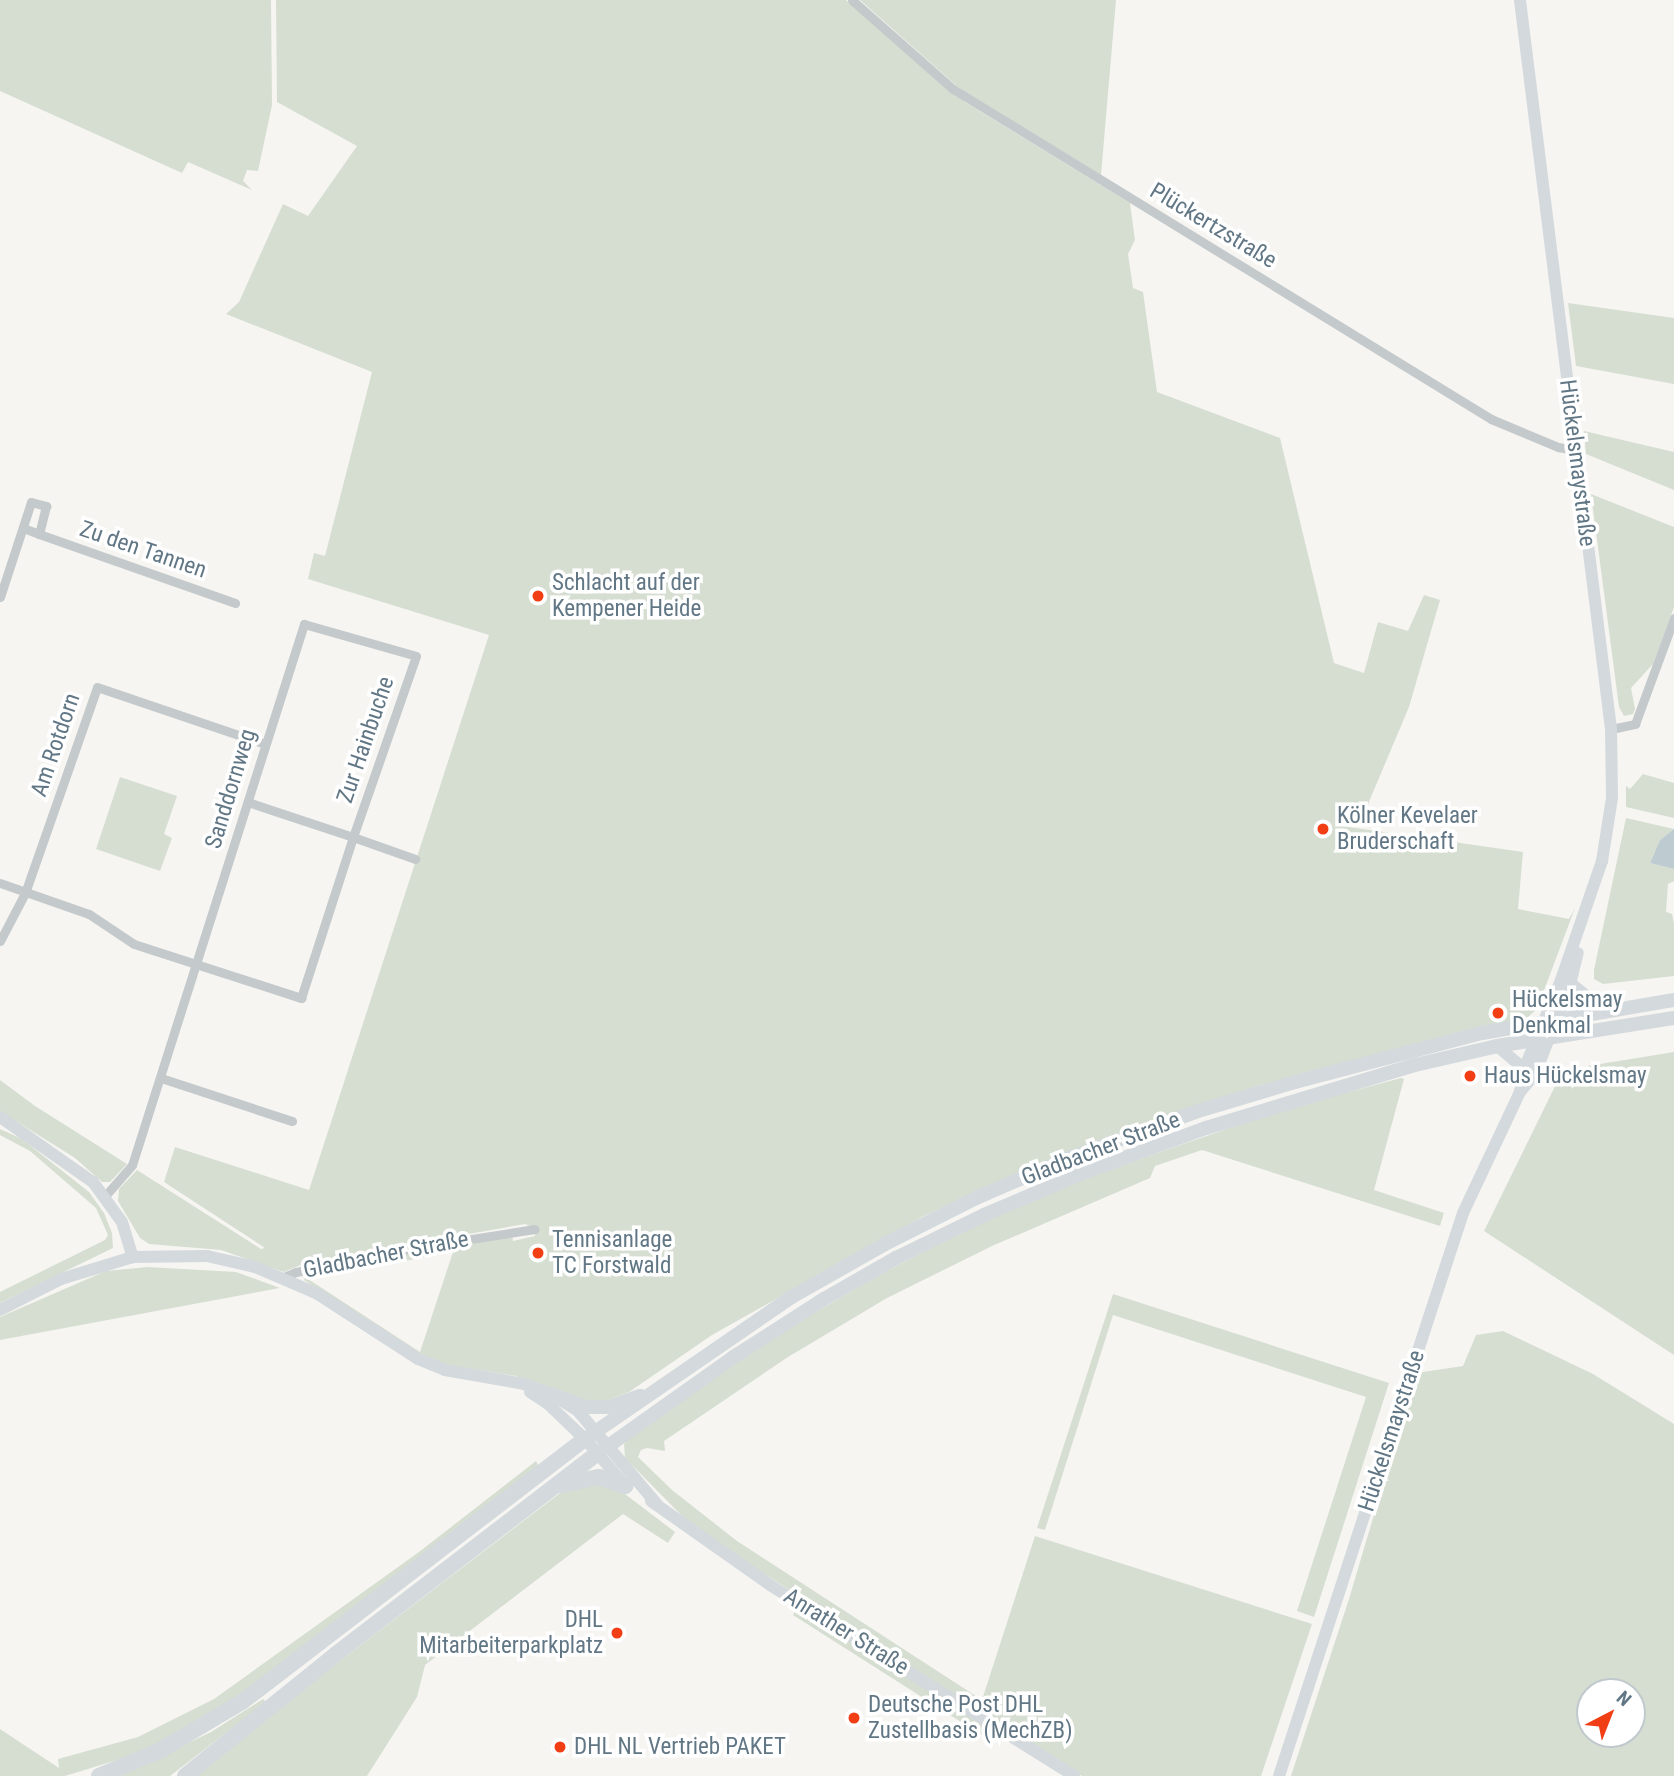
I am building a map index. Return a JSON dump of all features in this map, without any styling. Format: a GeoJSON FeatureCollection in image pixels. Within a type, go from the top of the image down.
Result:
{"type":"FeatureCollection","features":[{"type":"Feature","properties":{"kind":"highway"},"geometry":{"type":"LineString","coordinates":[[99,1776],[159,1751],[242,1702],[590,1435]]}},
{"type":"Feature","properties":{"kind":"highway"},"geometry":{"type":"LineString","coordinates":[[185,1776],[336,1654],[602,1450]]}},
{"type":"Feature","properties":{"kind":"highway"},"geometry":{"type":"LineString","coordinates":[[549,1490],[586,1478],[599,1477],[625,1486]]}},
{"type":"Feature","properties":{"kind":"main road","name":"Hückelsmaystraße"},"geometry":{"type":"LineString","coordinates":[[1520,0],[1611,729],[1612,798],[1606,841],[1582,923],[1550,1021],[1524,1069],[1520,1092]]}},
{"type":"Feature","properties":{"kind":"main road","name":"Hückelsmaystraße"},"geometry":{"type":"LineString","coordinates":[[1550,1021],[1570,984],[1582,936],[1582,923]]}},
{"type":"Feature","properties":{"kind":"main road"},"geometry":{"type":"LineString","coordinates":[[1570,984],[1592,1002],[1616,1009]]}},
{"type":"Feature","properties":{"kind":"main road","name":"Gladbacher Straße"},"geometry":{"type":"LineString","coordinates":[[590,1435],[779,1304],[885,1244],[976,1198],[1069,1158],[1198,1111],[1294,1082],[1482,1033],[1674,1000]]}},
{"type":"Feature","properties":{"kind":"main road","name":"Gladbacher Straße"},"geometry":{"type":"LineString","coordinates":[[602,1450],[824,1299],[984,1215],[1080,1174],[1206,1128],[1415,1065],[1497,1046],[1674,1018]]}},
{"type":"Feature","properties":{"kind":"main road","name":"Hückelsmaystraße"},"geometry":{"type":"LineString","coordinates":[[1279,1776],[1462,1213],[1520,1092],[1535,1074],[1542,1040]]}},
{"type":"Feature","properties":{"kind":"main road"},"geometry":{"type":"LineString","coordinates":[[1497,1046],[1524,1069]]}},
{"type":"Feature","properties":{"kind":"main road"},"geometry":{"type":"LineString","coordinates":[[0,1117],[79,1170],[105,1196],[122,1222],[133,1257]]}},
{"type":"Feature","properties":{"kind":"main road","name":"Gladbacher Straße"},"geometry":{"type":"LineString","coordinates":[[0,1310],[61,1279],[133,1257],[219,1257],[284,1277]]}},
{"type":"Feature","properties":{"kind":"main road","name":"Anrather Straße"},"geometry":{"type":"LineString","coordinates":[[284,1277],[316,1293],[418,1359],[445,1370],[497,1379],[551,1394],[578,1411],[590,1435],[625,1486],[657,1504],[760,1578],[1074,1776]]}},
{"type":"Feature","properties":{"kind":"main road","name":"Anrather Straße"},"geometry":{"type":"LineString","coordinates":[[497,1379],[537,1395],[590,1435]]}},
{"type":"Feature","properties":{"kind":"main road"},"geometry":{"type":"LineString","coordinates":[[551,1394],[585,1407],[609,1406],[649,1394]]}},
{"type":"Feature","properties":{"kind":"main road","name":"Anrather Straße"},"geometry":{"type":"LineString","coordinates":[[602,1450],[657,1504]]}},
{"type":"Feature","properties":{"kind":"street","name":"Plückertzstraße"},"geometry":{"type":"LineString","coordinates":[[852,0],[953,89],[1491,419],[1558,447],[1575,450]]}},
{"type":"Feature","properties":{"kind":"street"},"geometry":{"type":"LineString","coordinates":[[0,597],[32,502],[46,506],[38,534]]}},
{"type":"Feature","properties":{"kind":"street","name":"Zu den Tannen"},"geometry":{"type":"LineString","coordinates":[[23,528],[235,603]]}},
{"type":"Feature","properties":{"kind":"street"},"geometry":{"type":"LineString","coordinates":[[1611,729],[1635,724],[1674,618]]}},
{"type":"Feature","properties":{"kind":"street","name":"Sanddornweg"},"geometry":{"type":"LineString","coordinates":[[105,1196],[129,1171],[197,966],[304,624],[416,656]]}},
{"type":"Feature","properties":{"kind":"street","name":"Zur Hainbuche"},"geometry":{"type":"LineString","coordinates":[[197,966],[301,998],[416,656]]}},
{"type":"Feature","properties":{"kind":"street","name":"Am Rotdorn"},"geometry":{"type":"LineString","coordinates":[[0,941],[25,893],[97,687],[265,744]]}},
{"type":"Feature","properties":{"kind":"street","name":"Zur Hainbuche"},"geometry":{"type":"LineString","coordinates":[[248,802],[415,859]]}},
{"type":"Feature","properties":{"kind":"street"},"geometry":{"type":"LineString","coordinates":[[0,883],[89,914],[134,944],[197,966]]}},
{"type":"Feature","properties":{"kind":"street"},"geometry":{"type":"LineString","coordinates":[[161,1078],[292,1121]]}},
{"type":"Feature","properties":{"kind":"street","name":"Gladbacher Straße"},"geometry":{"type":"LineString","coordinates":[[284,1277],[296,1272],[421,1247],[534,1229]]}},
{"type":"Feature","properties":{"kind":"shaded area"},"geometry":{"type":"Polygon","coordinates":[[[0,0],[271,0],[272,105],[258,171],[247,170],[243,181],[252,190],[188,162],[182,173],[0,91],[0,0]]]}},
{"type":"Feature","properties":{"kind":"shaded area"},"geometry":{"type":"Polygon","coordinates":[[[276,0],[846,0],[965,102],[1130,203],[1135,240],[1128,254],[1133,288],[1143,292],[1157,392],[1280,438],[1334,663],[1364,673],[1378,622],[1408,631],[1424,595],[1440,600],[1409,707],[1360,823],[1345,821],[1342,826],[1523,852],[1518,909],[1569,919],[1575,908],[1537,1009],[1528,1017],[1261,1085],[1036,1165],[922,1217],[712,1335],[629,1392],[595,1405],[516,1376],[443,1364],[420,1354],[304,1280],[307,1273],[349,1268],[358,1263],[512,1235],[513,1241],[535,1236],[534,1228],[525,1224],[308,1262],[284,1272],[221,1250],[149,1244],[140,1238],[118,1201],[119,1189],[137,1170],[261,1249],[265,1248],[164,1182],[175,1147],[309,1190],[489,635],[308,579],[314,553],[325,556],[372,372],[226,314],[239,302],[283,204],[308,216],[357,146],[277,102],[276,0]],[[453,1252],[308,1279],[420,1352],[453,1252]]]}},
{"type":"Feature","properties":{"kind":"shaded area"},"geometry":{"type":"Polygon","coordinates":[[[860,0],[1116,0],[1101,175],[959,88],[860,0]]]}},
{"type":"Feature","properties":{"kind":"shaded area"},"geometry":{"type":"Polygon","coordinates":[[[1568,303],[1674,318],[1674,384],[1576,366],[1568,303]]]}},
{"type":"Feature","properties":{"kind":"shaded area"},"geometry":{"type":"Polygon","coordinates":[[[1584,431],[1674,452],[1674,490],[1586,454],[1584,431]]]}},
{"type":"Feature","properties":{"kind":"shaded area"},"geometry":{"type":"Polygon","coordinates":[[[1591,494],[1674,527],[1674,607],[1653,664],[1631,688],[1635,709],[1633,714],[1624,716],[1619,707],[1591,494]]]}},
{"type":"Feature","properties":{"kind":"shaded area"},"geometry":{"type":"Polygon","coordinates":[[[1643,774],[1674,783],[1674,818],[1626,807],[1626,786],[1630,789],[1643,774]]]}},
{"type":"Feature","properties":{"kind":"shaded area"},"geometry":{"type":"Polygon","coordinates":[[[120,777],[177,796],[164,834],[172,838],[160,871],[96,849],[120,777]]]}},
{"type":"Feature","properties":{"kind":"shaded area"},"geometry":{"type":"Polygon","coordinates":[[[1626,818],[1674,829],[1660,840],[1650,863],[1674,869],[1674,881],[1668,884],[1666,912],[1672,914],[1674,924],[1674,976],[1603,984],[1594,979],[1594,970],[1626,818]]]}},
{"type":"Feature","properties":{"kind":"shaded area"},"geometry":{"type":"Polygon","coordinates":[[[1674,829],[1674,869],[1650,863],[1660,840],[1674,829]]]}},
{"type":"Feature","properties":{"kind":"shaded area"},"geometry":{"type":"Polygon","coordinates":[[[1674,1052],[1674,1355],[1484,1231],[1563,1070],[1674,1052]]]}},
{"type":"Feature","properties":{"kind":"shaded area"},"geometry":{"type":"Polygon","coordinates":[[[1404,1079],[1374,1190],[1444,1213],[1440,1226],[1202,1150],[1155,1166],[1150,1178],[992,1246],[887,1298],[788,1357],[664,1441],[665,1451],[647,1448],[641,1450],[638,1457],[672,1490],[737,1541],[982,1700],[1035,1536],[1312,1624],[1261,1776],[1082,1776],[755,1568],[686,1520],[625,1458],[624,1444],[636,1430],[773,1337],[881,1274],[985,1220],[1076,1182],[1186,1143],[1289,1108],[1404,1079]]]}},
{"type":"Feature","properties":{"kind":"shaded area"},"geometry":{"type":"Polygon","coordinates":[[[0,1080],[35,1106],[127,1164],[110,1182],[102,1182],[75,1158],[0,1111],[0,1080]]]}},
{"type":"Feature","properties":{"kind":"shaded area"},"geometry":{"type":"Polygon","coordinates":[[[0,1129],[22,1139],[89,1192],[104,1213],[112,1233],[113,1248],[0,1303],[0,1292],[105,1240],[108,1235],[96,1208],[30,1151],[0,1135],[0,1129]]]}},
{"type":"Feature","properties":{"kind":"shaded area"},"geometry":{"type":"Polygon","coordinates":[[[148,1267],[236,1272],[280,1288],[0,1340],[0,1317],[106,1271],[148,1267]]]}},
{"type":"Feature","properties":{"kind":"shaded area"},"geometry":{"type":"Polygon","coordinates":[[[1113,1294],[1389,1383],[1314,1617],[1297,1611],[1366,1397],[1113,1315],[1045,1530],[1037,1528],[1113,1294]]]}},
{"type":"Feature","properties":{"kind":"shaded area"},"geometry":{"type":"Polygon","coordinates":[[[1503,1331],[1593,1374],[1674,1424],[1674,1776],[1291,1776],[1349,1599],[1416,1373],[1463,1366],[1476,1335],[1503,1331]]]}},
{"type":"Feature","properties":{"kind":"shaded area"},"geometry":{"type":"Polygon","coordinates":[[[536,1461],[539,1467],[267,1680],[192,1728],[130,1756],[65,1776],[0,1776],[0,1729],[59,1768],[58,1759],[138,1737],[214,1699],[419,1552],[536,1461]]]}},
{"type":"Feature","properties":{"kind":"shaded area"},"geometry":{"type":"Polygon","coordinates":[[[599,1484],[625,1494],[675,1532],[668,1543],[623,1514],[425,1665],[417,1697],[367,1776],[189,1776],[564,1490],[599,1484]]]}},
{"type":"Feature","properties":{"kind":"shaded area"},"geometry":{"type":"Polygon","coordinates":[[[797,1608],[986,1725],[983,1736],[793,1615],[797,1608]]]}},
{"type":"Feature","properties":{"kind":"shaded area"},"geometry":{"type":"Polygon","coordinates":[[[263,1699],[266,1702],[170,1776],[110,1776],[211,1732],[263,1699]]]}},
{"type":"Feature","properties":{"kind":"place","name":"Schlacht auf der Kempener Heide"},"geometry":{"type":"Point","coordinates":[538,596]}},
{"type":"Feature","properties":{"kind":"place","name":"Kölner Kevelaer Bruderschaft"},"geometry":{"type":"Point","coordinates":[1323,829]}},
{"type":"Feature","properties":{"kind":"place","name":"Hückelsmay Denkmal"},"geometry":{"type":"Point","coordinates":[1498,1013]}},
{"type":"Feature","properties":{"kind":"place","name":"Haus Hückelsmay"},"geometry":{"type":"Point","coordinates":[1470,1076]}},
{"type":"Feature","properties":{"kind":"place","name":"Tennisanlage TC Forstwald"},"geometry":{"type":"Point","coordinates":[538,1253]}},
{"type":"Feature","properties":{"kind":"place","name":"DHL Mitarbeiterparkplatz"},"geometry":{"type":"Point","coordinates":[617,1633]}},
{"type":"Feature","properties":{"kind":"place","name":"Deutsche Post DHL Zustellbasis (MechZB)"},"geometry":{"type":"Point","coordinates":[854,1718]}},
{"type":"Feature","properties":{"kind":"place","name":"DHL NL Vertrieb PAKET"},"geometry":{"type":"Point","coordinates":[560,1747]}}]}
